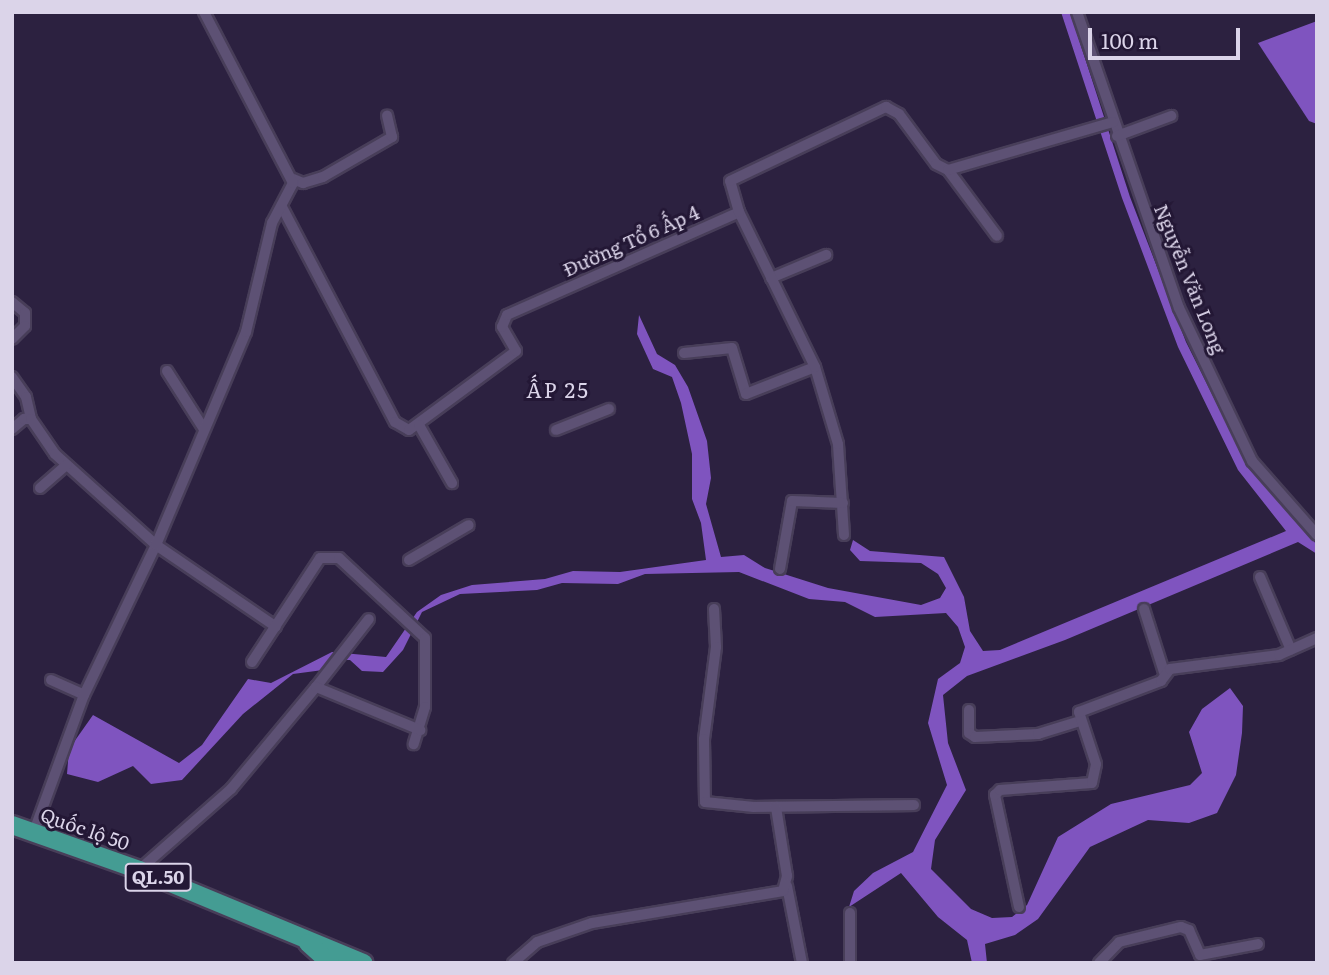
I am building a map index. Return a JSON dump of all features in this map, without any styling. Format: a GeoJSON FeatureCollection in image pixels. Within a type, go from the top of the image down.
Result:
{"type":"FeatureCollection","features":[{"type":"Feature","properties":{"kind":"highway","name":"Quốc lộ 50"},"geometry":{"type":"LineString","coordinates":[[12,825],[139,870],[301,935]]}},
{"type":"Feature","properties":{"kind":"highway","name":"QL.50"},"geometry":{"type":"LineString","coordinates":[[301,935],[330,963]]}},
{"type":"Feature","properties":{"kind":"highway","name":"QL.50"},"geometry":{"type":"LineString","coordinates":[[301,935],[364,963]]}},
{"type":"Feature","properties":{"kind":"street"},"geometry":{"type":"LineString","coordinates":[[204,12],[293,180],[303,183],[323,177],[392,137],[387,116]]}},
{"type":"Feature","properties":{"kind":"street","name":"Nguyễn Văn Long"},"geometry":{"type":"LineString","coordinates":[[1077,12],[1117,136],[1179,308],[1252,461],[1317,535]]}},
{"type":"Feature","properties":{"kind":"street"},"geometry":{"type":"LineString","coordinates":[[844,535],[838,444],[815,367],[739,212],[729,186],[734,178],[886,107],[899,114],[936,164],[948,170],[997,236]]}},
{"type":"Feature","properties":{"kind":"street"},"geometry":{"type":"LineString","coordinates":[[1117,136],[1171,116]]}},
{"type":"Feature","properties":{"kind":"street"},"geometry":{"type":"LineString","coordinates":[[948,170],[1113,122]]}},
{"type":"Feature","properties":{"kind":"street"},"geometry":{"type":"LineString","coordinates":[[33,834],[84,695],[156,545],[246,332],[272,223],[293,180]]}},
{"type":"Feature","properties":{"kind":"street"},"geometry":{"type":"LineString","coordinates":[[282,207],[395,422],[403,430],[419,425],[452,483]]}},
{"type":"Feature","properties":{"kind":"street","name":"Đường Tổ 6 Ấp 4"},"geometry":{"type":"LineString","coordinates":[[419,425],[516,352],[502,327],[507,315],[739,212]]}},
{"type":"Feature","properties":{"kind":"street"},"geometry":{"type":"LineString","coordinates":[[771,278],[826,255]]}},
{"type":"Feature","properties":{"kind":"street"},"geometry":{"type":"LineString","coordinates":[[12,302],[25,313],[25,326],[12,340]]}},
{"type":"Feature","properties":{"kind":"street"},"geometry":{"type":"LineString","coordinates":[[684,353],[732,348],[746,394],[815,367]]}},
{"type":"Feature","properties":{"kind":"street"},"geometry":{"type":"LineString","coordinates":[[167,371],[204,429]]}},
{"type":"Feature","properties":{"kind":"street"},"geometry":{"type":"LineString","coordinates":[[12,377],[26,397],[31,419],[66,465],[187,571],[276,627]]}},
{"type":"Feature","properties":{"kind":"street"},"geometry":{"type":"LineString","coordinates":[[556,430],[609,409]]}},
{"type":"Feature","properties":{"kind":"street"},"geometry":{"type":"LineString","coordinates":[[12,429],[24,419],[31,419]]}},
{"type":"Feature","properties":{"kind":"street"},"geometry":{"type":"LineString","coordinates":[[40,488],[66,465]]}},
{"type":"Feature","properties":{"kind":"street"},"geometry":{"type":"LineString","coordinates":[[780,569],[791,503],[843,503]]}},
{"type":"Feature","properties":{"kind":"street"},"geometry":{"type":"LineString","coordinates":[[409,560],[469,525]]}},
{"type":"Feature","properties":{"kind":"street"},"geometry":{"type":"LineString","coordinates":[[252,662],[320,558],[339,558],[425,638],[425,707],[414,744]]}},
{"type":"Feature","properties":{"kind":"street"},"geometry":{"type":"LineString","coordinates":[[1259,577],[1292,650]]}},
{"type":"Feature","properties":{"kind":"street"},"geometry":{"type":"LineString","coordinates":[[713,609],[716,647],[704,739],[704,799],[713,805],[776,807],[914,805]]}},
{"type":"Feature","properties":{"kind":"street"},"geometry":{"type":"LineString","coordinates":[[1019,907],[995,795],[1000,790],[1092,783],[1096,764],[1079,712],[1161,681],[1164,672],[1144,609]]}},
{"type":"Feature","properties":{"kind":"street"},"geometry":{"type":"LineString","coordinates":[[139,870],[230,789],[369,619]]}},
{"type":"Feature","properties":{"kind":"street"},"geometry":{"type":"LineString","coordinates":[[1164,672],[1292,650],[1317,639]]}},
{"type":"Feature","properties":{"kind":"street"},"geometry":{"type":"LineString","coordinates":[[51,680],[84,695]]}},
{"type":"Feature","properties":{"kind":"street"},"geometry":{"type":"LineString","coordinates":[[316,687],[420,730]]}},
{"type":"Feature","properties":{"kind":"street"},"geometry":{"type":"LineString","coordinates":[[969,710],[969,733],[974,737],[1038,734],[1080,721]]}},
{"type":"Feature","properties":{"kind":"street"},"geometry":{"type":"LineString","coordinates":[[776,807],[787,886],[802,963]]}},
{"type":"Feature","properties":{"kind":"street"},"geometry":{"type":"LineString","coordinates":[[513,963],[537,942],[592,923],[783,891],[787,886]]}},
{"type":"Feature","properties":{"kind":"street"},"geometry":{"type":"LineString","coordinates":[[850,913],[850,963]]}},
{"type":"Feature","properties":{"kind":"street"},"geometry":{"type":"LineString","coordinates":[[1099,963],[1119,942],[1181,927],[1189,930],[1201,959],[1258,944]]}},
{"type":"Feature","properties":{"kind":"shaded area"},"geometry":{"type":"Polygon","coordinates":[[[1061,12],[1070,12],[1130,197],[1186,342],[1247,464],[1317,545],[1317,554],[1298,542],[1065,640],[967,676],[943,695],[948,743],[966,790],[935,840],[931,869],[971,909],[992,918],[1012,917],[1027,905],[1058,837],[1111,804],[1190,785],[1202,773],[1189,732],[1202,709],[1230,688],[1243,706],[1242,733],[1236,775],[1217,813],[1189,823],[1148,820],[1090,847],[1038,919],[1015,935],[985,944],[987,963],[972,963],[967,940],[938,917],[901,873],[849,907],[854,891],[873,873],[913,852],[947,785],[928,723],[938,679],[960,663],[965,647],[958,627],[946,613],[875,617],[845,602],[809,599],[739,572],[645,574],[618,584],[562,583],[537,590],[460,594],[422,612],[403,650],[383,672],[362,671],[350,660],[334,660],[323,670],[293,674],[243,714],[182,780],[151,784],[133,766],[98,782],[67,774],[69,749],[93,715],[179,763],[202,745],[248,679],[271,683],[332,652],[386,657],[417,612],[441,595],[472,585],[545,579],[573,571],[620,572],[706,560],[701,523],[692,499],[692,454],[681,403],[672,377],[653,369],[637,334],[639,315],[657,354],[675,365],[688,387],[707,441],[711,478],[706,504],[721,557],[744,555],[765,568],[828,588],[921,605],[940,598],[946,588],[938,574],[921,563],[860,561],[850,550],[853,540],[870,551],[944,557],[964,597],[970,631],[983,651],[1000,650],[1286,531],[1238,470],[1178,347],[1122,198],[1061,12]]]}},
{"type":"Feature","properties":{"kind":"shaded area"},"geometry":{"type":"Polygon","coordinates":[[[1317,21],[1317,124],[1309,121],[1258,43],[1317,21]]]}},
{"type":"Feature","properties":{"kind":"district","name":"ẤP 25"},"geometry":{"type":"Point","coordinates":[558,389]}}]}
